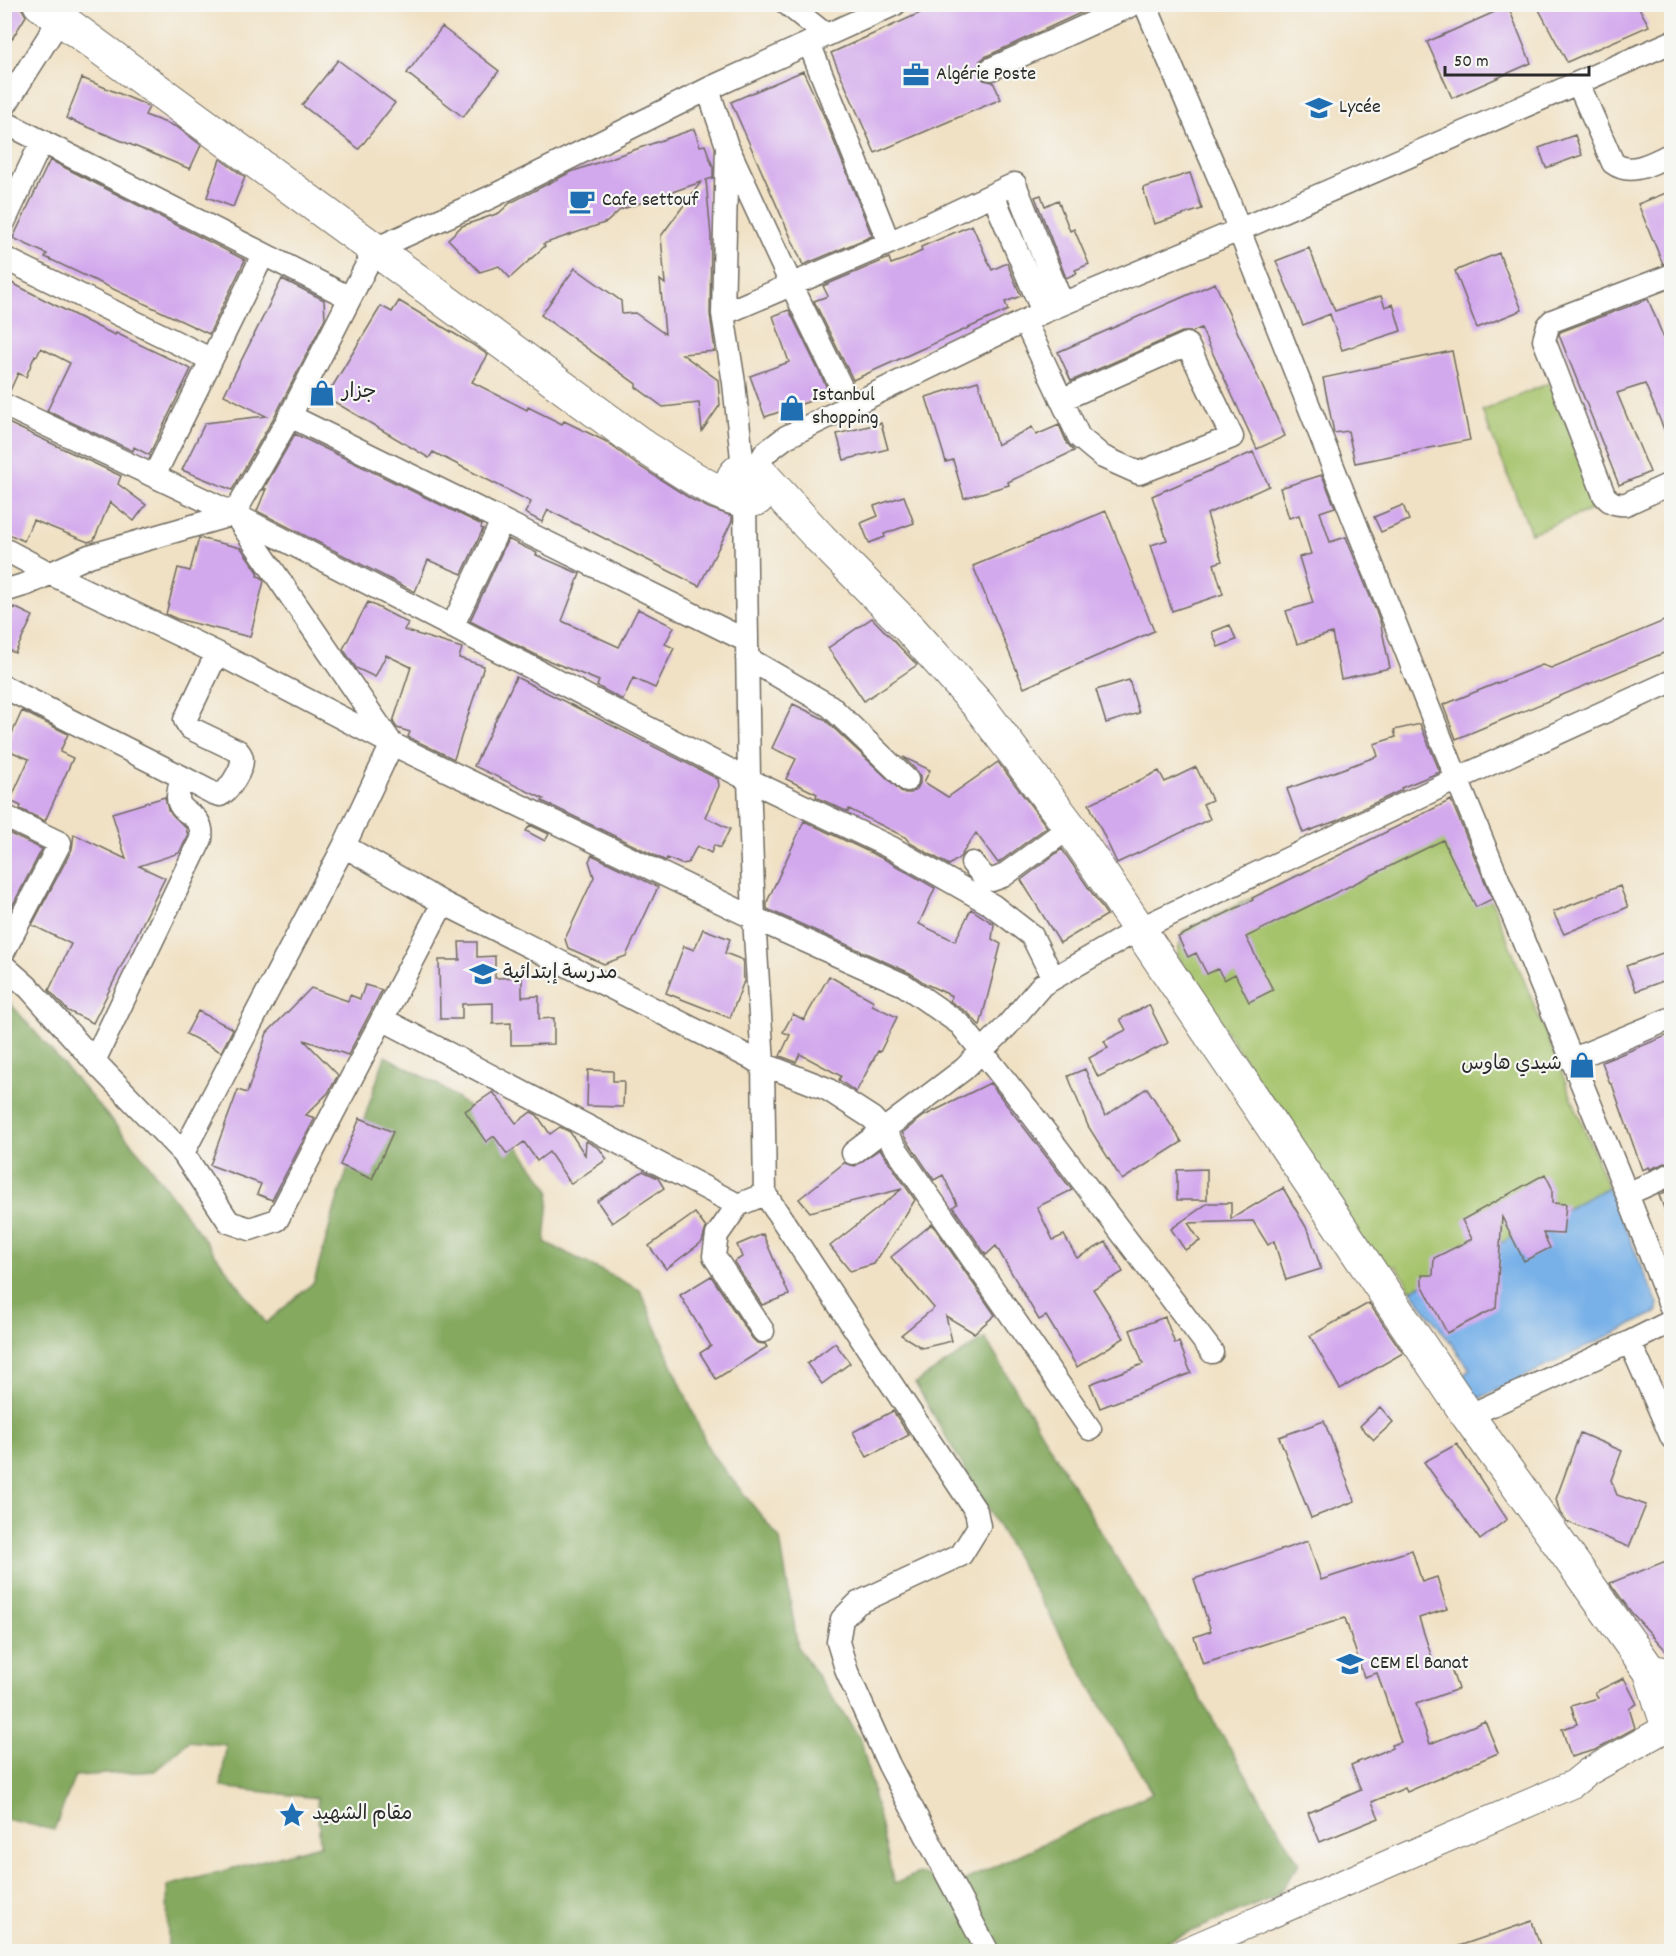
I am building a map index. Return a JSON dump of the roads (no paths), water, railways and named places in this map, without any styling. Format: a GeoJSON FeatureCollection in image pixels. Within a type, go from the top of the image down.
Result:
{"type":"FeatureCollection","features":[{"type":"Feature","properties":{"kind":"main road"},"geometry":{"type":"LineString","coordinates":[[50,12],[634,440],[676,466],[748,484],[820,538],[909,628],[979,705],[1070,827],[1468,1416],[1661,1673],[1670,1726]]}},
{"type":"Feature","properties":{"kind":"street"},"geometry":{"type":"LineString","coordinates":[[788,4],[817,39],[889,243]]}},
{"type":"Feature","properties":{"kind":"street"},"geometry":{"type":"LineString","coordinates":[[4,591],[27,584],[89,556],[234,514],[290,416],[375,249],[491,197],[708,89],[895,4]]}},
{"type":"Feature","properties":{"kind":"street"},"geometry":{"type":"LineString","coordinates":[[991,69],[1134,4]]}},
{"type":"Feature","properties":{"kind":"street"},"geometry":{"type":"LineString","coordinates":[[1145,4],[1228,199],[1457,779],[1627,1194],[1671,1310]]}},
{"type":"Feature","properties":{"kind":"street"},"geometry":{"type":"LineString","coordinates":[[8,91],[50,12]]}},
{"type":"Feature","properties":{"kind":"street"},"geometry":{"type":"LineString","coordinates":[[748,484],[765,453],[778,441],[1034,317],[1671,42]]}},
{"type":"Feature","properties":{"kind":"street"},"geometry":{"type":"LineString","coordinates":[[1578,83],[1613,163],[1624,170],[1631,170],[1671,154]]}},
{"type":"Feature","properties":{"kind":"street"},"geometry":{"type":"LineString","coordinates":[[708,89],[727,146],[790,284],[851,406]]}},
{"type":"Feature","properties":{"kind":"street"},"geometry":{"type":"LineString","coordinates":[[4,122],[350,298]]}},
{"type":"Feature","properties":{"kind":"street"},"geometry":{"type":"LineString","coordinates":[[4,222],[42,141]]}},
{"type":"Feature","properties":{"kind":"street"},"geometry":{"type":"LineString","coordinates":[[727,146],[723,314],[748,484],[749,780],[754,918],[763,1064],[765,1194],[976,1511],[979,1526],[961,1555],[858,1603],[842,1619],[838,1642],[847,1672],[889,1766],[988,1952]]}},
{"type":"Feature","properties":{"kind":"street"},"geometry":{"type":"LineString","coordinates":[[723,314],[889,243],[1015,183],[1057,291],[1064,303]]}},
{"type":"Feature","properties":{"kind":"street"},"geometry":{"type":"LineString","coordinates":[[993,195],[1061,399],[1079,438],[1103,457],[1139,473],[1232,436],[1187,344],[1061,399]]}},
{"type":"Feature","properties":{"kind":"street"},"geometry":{"type":"LineString","coordinates":[[154,476],[263,255]]}},
{"type":"Feature","properties":{"kind":"street"},"geometry":{"type":"LineString","coordinates":[[4,258],[210,359]]}},
{"type":"Feature","properties":{"kind":"street"},"geometry":{"type":"LineString","coordinates":[[1671,275],[1552,321],[1544,340],[1604,495],[1608,500],[1619,505],[1626,504],[1671,483]]}},
{"type":"Feature","properties":{"kind":"street"},"geometry":{"type":"LineString","coordinates":[[4,405],[234,514],[749,780],[892,848],[992,905],[1032,936],[1053,978]]}},
{"type":"Feature","properties":{"kind":"street"},"geometry":{"type":"LineString","coordinates":[[290,416],[502,521],[747,650],[830,706],[907,780]]}},
{"type":"Feature","properties":{"kind":"street"},"geometry":{"type":"LineString","coordinates":[[234,514],[392,744]]}},
{"type":"Feature","properties":{"kind":"street"},"geometry":{"type":"LineString","coordinates":[[452,627],[502,521]]}},
{"type":"Feature","properties":{"kind":"street"},"geometry":{"type":"LineString","coordinates":[[4,549],[49,573],[217,653],[392,744],[754,918],[904,985],[960,1024],[1212,1352]]}},
{"type":"Feature","properties":{"kind":"street"},"geometry":{"type":"LineString","coordinates":[[4,687],[220,795],[230,788],[242,763],[242,756],[238,751],[190,728],[186,723],[186,717],[217,653]]}},
{"type":"Feature","properties":{"kind":"street"},"geometry":{"type":"LineString","coordinates":[[853,1152],[964,1069],[1006,1028],[1042,985],[1053,978],[1139,930],[1457,779],[1671,681]]}},
{"type":"Feature","properties":{"kind":"street"},"geometry":{"type":"LineString","coordinates":[[183,1154],[344,846],[392,744]]}},
{"type":"Feature","properties":{"kind":"street"},"geometry":{"type":"LineString","coordinates":[[94,1061],[201,839],[200,823],[197,818],[181,807],[178,800],[182,777]]}},
{"type":"Feature","properties":{"kind":"street"},"geometry":{"type":"LineString","coordinates":[[4,816],[60,843],[4,951]]}},
{"type":"Feature","properties":{"kind":"street"},"geometry":{"type":"LineString","coordinates":[[972,863],[985,878],[992,880],[1003,876],[1070,827]]}},
{"type":"Feature","properties":{"kind":"street"},"geometry":{"type":"LineString","coordinates":[[344,846],[443,903],[763,1064],[827,1089],[872,1118],[883,1130],[1090,1428]]}},
{"type":"Feature","properties":{"kind":"street"},"geometry":{"type":"LineString","coordinates":[[4,966],[29,988],[94,1061],[183,1154],[230,1222],[250,1229],[277,1220],[443,903]]}},
{"type":"Feature","properties":{"kind":"street"},"geometry":{"type":"LineString","coordinates":[[1571,1060],[1671,1018]]}},
{"type":"Feature","properties":{"kind":"street"},"geometry":{"type":"LineString","coordinates":[[382,1019],[738,1206]]}},
{"type":"Feature","properties":{"kind":"street"},"geometry":{"type":"LineString","coordinates":[[1627,1194],[1671,1174]]}},
{"type":"Feature","properties":{"kind":"street"},"geometry":{"type":"LineString","coordinates":[[763,1330],[714,1256],[717,1235],[738,1206],[765,1194]]}},
{"type":"Feature","properties":{"kind":"street"},"geometry":{"type":"LineString","coordinates":[[1468,1416],[1671,1321]]}},
{"type":"Feature","properties":{"kind":"street"},"geometry":{"type":"LineString","coordinates":[[1630,1342],[1671,1438]]}},
{"type":"Feature","properties":{"kind":"street"},"geometry":{"type":"LineString","coordinates":[[1184,1952],[1573,1784],[1588,1772],[1670,1726]]}},
{"type":"Feature","properties":{"kind":"water"},"geometry":{"type":"Polygon","coordinates":[[[1608,1187],[1658,1305],[1658,1312],[1478,1399],[1461,1377],[1470,1369],[1411,1290],[1608,1187]]]}},
{"type":"Feature","properties":{"kind":"place","name":"Algérie Poste"},"geometry":{"type":"Point","coordinates":[916,75]}},
{"type":"Feature","properties":{"kind":"place","name":"Lycée"},"geometry":{"type":"Point","coordinates":[1319,108]}},
{"type":"Feature","properties":{"kind":"place","name":"Cafe settouf"},"geometry":{"type":"Point","coordinates":[582,201]}},
{"type":"Feature","properties":{"kind":"place","name":"جزار"},"geometry":{"type":"Point","coordinates":[322,393]}},
{"type":"Feature","properties":{"kind":"place","name":"Istanbul shopping"},"geometry":{"type":"Point","coordinates":[792,408]}},
{"type":"Feature","properties":{"kind":"place","name":"مدرسة إبتدائية"},"geometry":{"type":"Point","coordinates":[483,974]}},
{"type":"Feature","properties":{"kind":"place","name":"شيدي هاوس"},"geometry":{"type":"Point","coordinates":[1582,1065]}},
{"type":"Feature","properties":{"kind":"place","name":"CEM El Banat"},"geometry":{"type":"Point","coordinates":[1350,1664]}},
{"type":"Feature","properties":{"kind":"place","name":"مقام الشهيد"},"geometry":{"type":"Point","coordinates":[292,1815]}}]}
